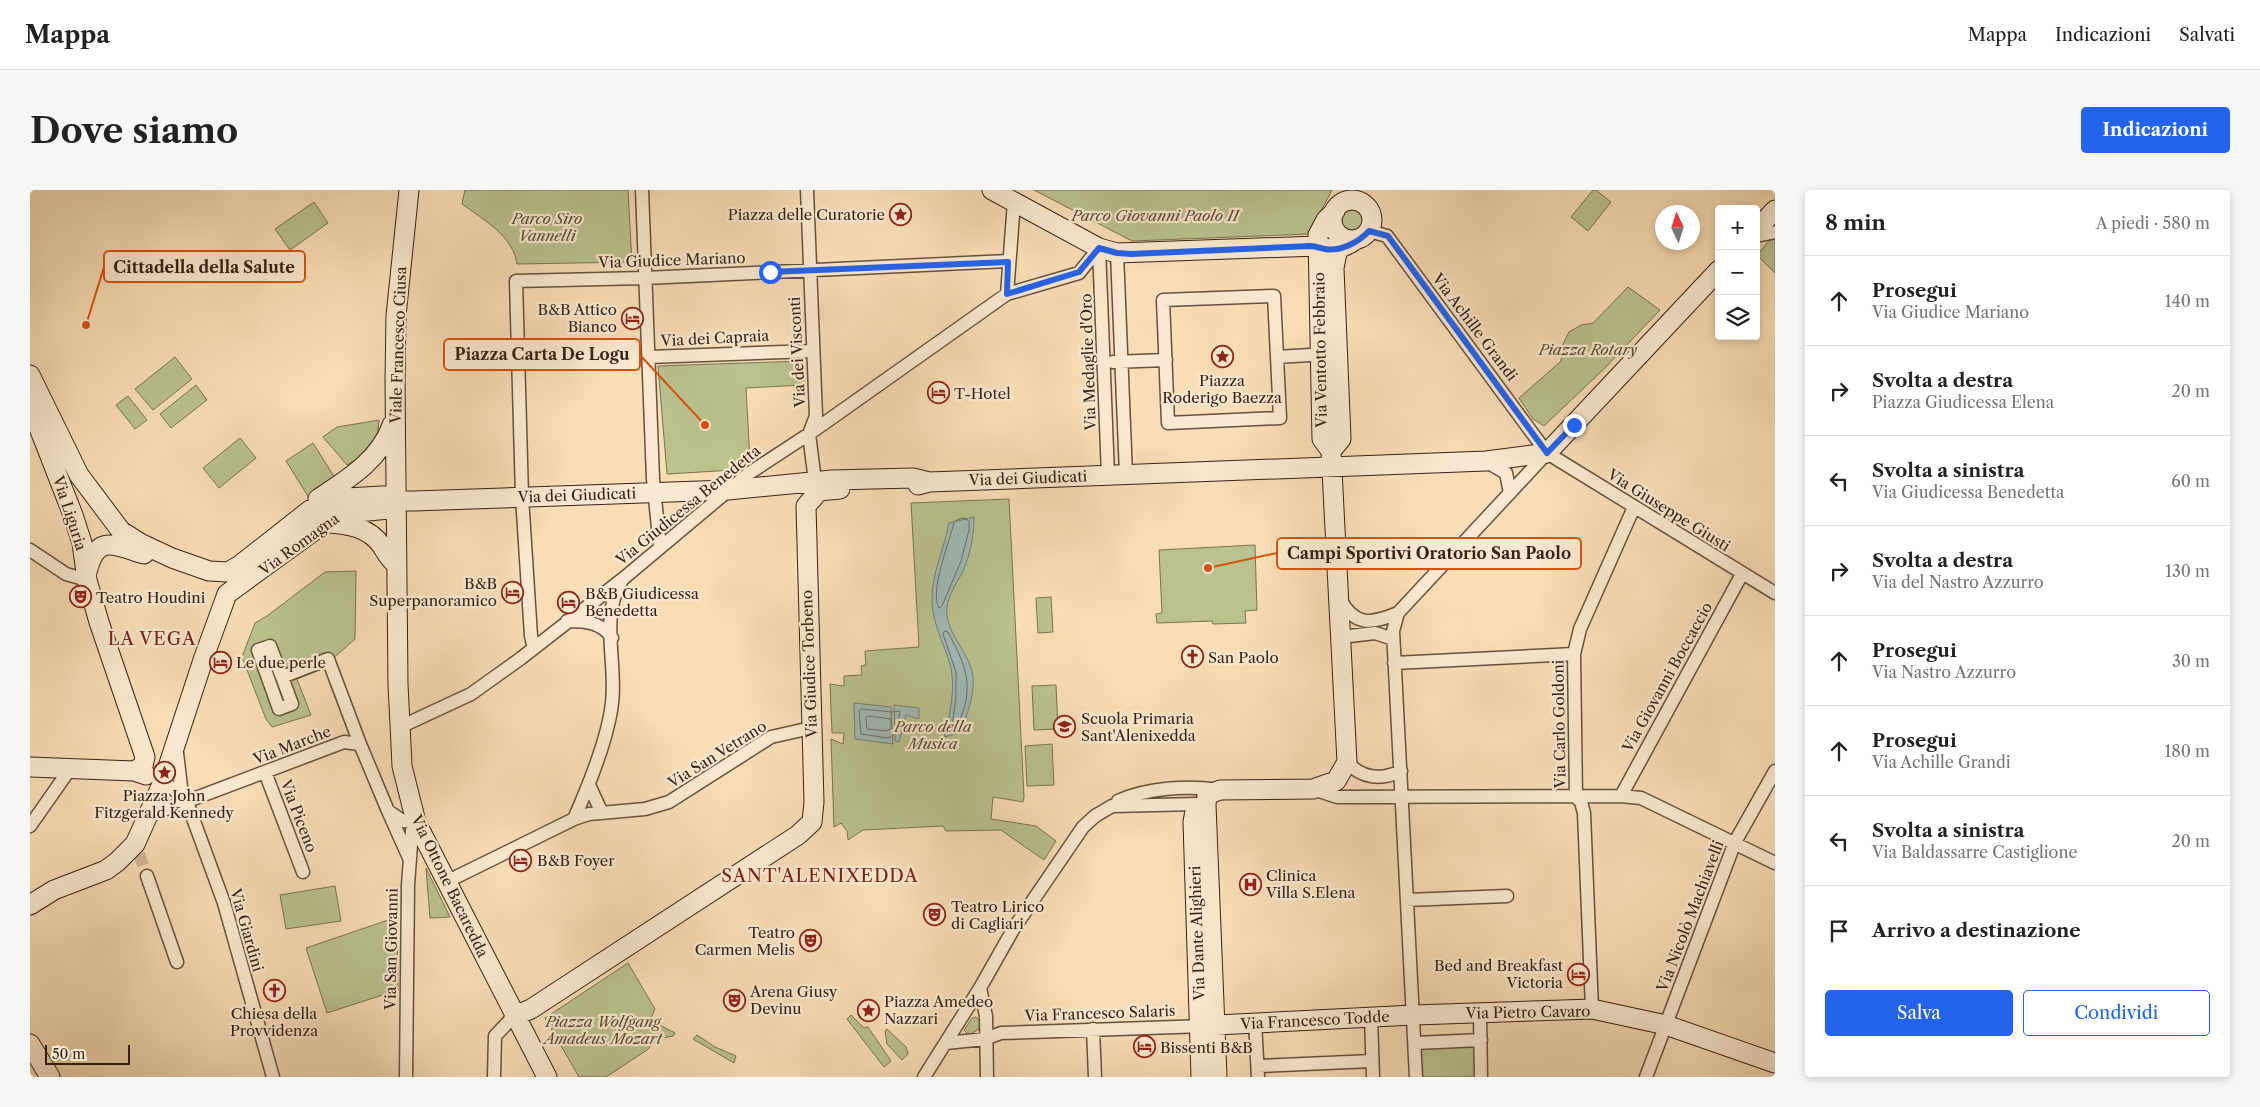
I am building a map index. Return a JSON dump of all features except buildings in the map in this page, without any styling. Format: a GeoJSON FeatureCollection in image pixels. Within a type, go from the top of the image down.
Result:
{"type":"FeatureCollection","features":[{"type":"Feature","properties":{"kind":"street","name":"Viale Francesco Ciusa"},"geometry":{"type":"LineString","coordinates":[[397,501],[395,416],[396,316],[409,190]]}},
{"type":"Feature","properties":{"kind":"street"},"geometry":{"type":"LineString","coordinates":[[642,190],[654,493],[660,546]]}},
{"type":"Feature","properties":{"kind":"street","name":"Via dei Visconti"},"geometry":{"type":"LineString","coordinates":[[806,190],[816,416],[809,434],[815,481]]}},
{"type":"Feature","properties":{"kind":"street"},"geometry":{"type":"LineString","coordinates":[[992,190],[1108,251],[1317,246],[1326,249],[1338,248],[1347,246],[1363,235],[1371,226],[1371,214],[1363,196],[1340,202],[1333,221],[1338,234],[1349,240],[1363,235]]}},
{"type":"Feature","properties":{"kind":"street"},"geometry":{"type":"LineString","coordinates":[[1007,294],[1014,202]]}},
{"type":"Feature","properties":{"kind":"street","name":"Via Ventotto Febbraio"},"geometry":{"type":"LineString","coordinates":[[1329,354],[1317,246],[1318,235],[1326,220],[1340,202]]}},
{"type":"Feature","properties":{"kind":"street"},"geometry":{"type":"LineString","coordinates":[[1760,226],[1775,210]]}},
{"type":"Feature","properties":{"kind":"street"},"geometry":{"type":"LineString","coordinates":[[1760,235],[1775,232]]}},
{"type":"Feature","properties":{"kind":"street","name":"Via Achille Grandi"},"geometry":{"type":"LineString","coordinates":[[1363,235],[1388,236],[1547,453]]}},
{"type":"Feature","properties":{"kind":"street","name":"Via Ventotto Febbraio"},"geometry":{"type":"LineString","coordinates":[[1331,459],[1322,439],[1334,268],[1338,248]]}},
{"type":"Feature","properties":{"kind":"street"},"geometry":{"type":"LineString","coordinates":[[1079,272],[1108,251]]}},
{"type":"Feature","properties":{"kind":"street"},"geometry":{"type":"LineString","coordinates":[[1108,251],[1122,362],[1124,410],[1117,475]]}},
{"type":"Feature","properties":{"kind":"street","name":"Via Medaglie d'Oro"},"geometry":{"type":"LineString","coordinates":[[1108,251],[1100,275],[1106,410],[1117,475]]}},
{"type":"Feature","properties":{"kind":"street","name":"Via Giudice Mariano"},"geometry":{"type":"LineString","coordinates":[[522,497],[516,281],[645,278],[1008,262]]}},
{"type":"Feature","properties":{"kind":"street","name":"Via Giudicessa Benedetta"},"geometry":{"type":"LineString","coordinates":[[400,727],[471,694],[624,578],[660,546],[753,471],[809,434],[1007,294],[1079,272],[1100,275]]}},
{"type":"Feature","properties":{"kind":"street"},"geometry":{"type":"LineString","coordinates":[[1416,1077],[1403,796],[1393,640],[1393,631],[1398,613],[1715,274]]}},
{"type":"Feature","properties":{"kind":"street"},"geometry":{"type":"LineString","coordinates":[[1274,296],[1277,357],[1280,418],[1168,423],[1163,300],[1274,296]]}},
{"type":"Feature","properties":{"kind":"street","name":"Via dei Capraia"},"geometry":{"type":"LineString","coordinates":[[648,358],[813,350]]}},
{"type":"Feature","properties":{"kind":"street"},"geometry":{"type":"LineString","coordinates":[[1277,357],[1329,354]]}},
{"type":"Feature","properties":{"kind":"street"},"geometry":{"type":"LineString","coordinates":[[1104,363],[1166,360]]}},
{"type":"Feature","properties":{"kind":"street","name":"Via Liguria"},"geometry":{"type":"LineString","coordinates":[[30,376],[79,475],[121,531],[140,543],[172,558]]}},
{"type":"Feature","properties":{"kind":"street"},"geometry":{"type":"LineString","coordinates":[[1106,410],[1124,410]]}},
{"type":"Feature","properties":{"kind":"street","name":"Via Liguria"},"geometry":{"type":"LineString","coordinates":[[32,412],[73,515],[82,543],[87,576],[98,622],[145,756],[139,769]]}},
{"type":"Feature","properties":{"kind":"street"},"geometry":{"type":"LineString","coordinates":[[310,510],[312,504],[346,480],[375,455],[388,436],[395,416]]}},
{"type":"Feature","properties":{"kind":"street","name":"Via dei Giudicati"},"geometry":{"type":"LineString","coordinates":[[758,488],[795,493],[800,496],[806,506],[814,494],[824,490],[913,486],[929,482],[1117,475],[1331,459],[1486,461],[1547,453]]}},
{"type":"Feature","properties":{"kind":"street","name":"Via Giuseppe Giusti"},"geometry":{"type":"LineString","coordinates":[[1547,453],[1775,593]]}},
{"type":"Feature","properties":{"kind":"street"},"geometry":{"type":"LineString","coordinates":[[1112,806],[1313,789],[1336,781],[1347,762],[1331,459]]}},
{"type":"Feature","properties":{"kind":"street"},"geometry":{"type":"LineString","coordinates":[[1486,461],[1506,473],[1510,493]]}},
{"type":"Feature","properties":{"kind":"street","name":"Via dei Giudicati"},"geometry":{"type":"LineString","coordinates":[[397,501],[728,490],[815,481],[913,478],[929,482]]}},
{"type":"Feature","properties":{"kind":"street","name":"Via Romagna"},"geometry":{"type":"LineString","coordinates":[[209,571],[228,572],[240,565],[310,510],[329,502],[347,498],[387,496],[397,501],[388,509],[343,512],[326,522],[227,594]]}},
{"type":"Feature","properties":{"kind":"street"},"geometry":{"type":"LineString","coordinates":[[522,497],[531,636],[534,648]]}},
{"type":"Feature","properties":{"kind":"street","name":"Via Ottone Bacaredda"},"geometry":{"type":"LineString","coordinates":[[397,501],[396,564],[400,727],[405,781],[416,822],[446,882],[518,1014],[547,1077]]}},
{"type":"Feature","properties":{"kind":"street","name":"Via Giudice Torbeno"},"geometry":{"type":"LineString","coordinates":[[518,1014],[531,1009],[798,835],[812,822],[814,802],[806,506]]}},
{"type":"Feature","properties":{"kind":"street","name":"Via Carlo Goldoni"},"geometry":{"type":"LineString","coordinates":[[1592,1009],[1584,813],[1581,802],[1576,797],[1574,654],[1580,629],[1634,508]]}},
{"type":"Feature","properties":{"kind":"street"},"geometry":{"type":"LineString","coordinates":[[326,522],[366,531],[375,537],[388,558],[396,564]]}},
{"type":"Feature","properties":{"kind":"street"},"geometry":{"type":"LineString","coordinates":[[30,550],[66,574],[87,576],[91,557],[103,545],[114,545],[158,558],[172,558],[209,571],[223,584],[227,594],[163,782],[148,816],[137,849],[106,870],[54,890],[30,905]]}},
{"type":"Feature","properties":{"kind":"street","name":"Via Giovanni Boccaccio"},"geometry":{"type":"LineString","coordinates":[[1621,796],[1742,574]]}},
{"type":"Feature","properties":{"kind":"street"},"geometry":{"type":"LineString","coordinates":[[574,819],[589,785],[611,713],[613,686],[611,616],[614,596],[624,578]]}},
{"type":"Feature","properties":{"kind":"street"},"geometry":{"type":"LineString","coordinates":[[1338,597],[1348,611],[1360,620],[1376,620],[1398,613]]}},
{"type":"Feature","properties":{"kind":"street"},"geometry":{"type":"LineString","coordinates":[[567,622],[583,622],[600,626],[612,638]]}},
{"type":"Feature","properties":{"kind":"street"},"geometry":{"type":"LineString","coordinates":[[1341,637],[1375,633],[1385,635],[1393,640]]}},
{"type":"Feature","properties":{"kind":"street"},"geometry":{"type":"LineString","coordinates":[[1394,663],[1574,654]]}},
{"type":"Feature","properties":{"kind":"street"},"geometry":{"type":"LineString","coordinates":[[282,677],[328,660],[360,744],[410,860]]}},
{"type":"Feature","properties":{"kind":"street","name":"Via San Vetrano"},"geometry":{"type":"LineString","coordinates":[[446,882],[574,819],[589,814],[645,809],[669,802],[771,737],[811,728]]}},
{"type":"Feature","properties":{"kind":"street"},"geometry":{"type":"LineString","coordinates":[[138,735],[149,745],[159,747],[178,735]]}},
{"type":"Feature","properties":{"kind":"street"},"geometry":{"type":"LineString","coordinates":[[178,735],[176,761],[188,799]]}},
{"type":"Feature","properties":{"kind":"street","name":"Via Marche"},"geometry":{"type":"LineString","coordinates":[[188,799],[344,742],[360,744]]}},
{"type":"Feature","properties":{"kind":"street"},"geometry":{"type":"LineString","coordinates":[[1347,762],[1363,774],[1374,778],[1385,777],[1401,771]]}},
{"type":"Feature","properties":{"kind":"street"},"geometry":{"type":"LineString","coordinates":[[30,767],[139,769],[188,799]]}},
{"type":"Feature","properties":{"kind":"street"},"geometry":{"type":"LineString","coordinates":[[30,826],[70,769]]}},
{"type":"Feature","properties":{"kind":"street","name":"Via Nicolò Machiavelli"},"geometry":{"type":"LineString","coordinates":[[1646,1077],[1736,842],[1775,770]]}},
{"type":"Feature","properties":{"kind":"street","name":"Via Piceno"},"geometry":{"type":"LineString","coordinates":[[265,772],[303,872]]}},
{"type":"Feature","properties":{"kind":"street"},"geometry":{"type":"LineString","coordinates":[[589,785],[602,813]]}},
{"type":"Feature","properties":{"kind":"street"},"geometry":{"type":"LineString","coordinates":[[924,1077],[940,1048],[946,1042],[980,988],[1014,928],[1083,828],[1095,816],[1119,800],[1159,790],[1200,787],[1208,797]]}},
{"type":"Feature","properties":{"kind":"street"},"geometry":{"type":"LineString","coordinates":[[1313,789],[1337,797],[1621,796],[1641,798],[1736,842],[1775,863]]}},
{"type":"Feature","properties":{"kind":"street","name":"Via Dante Alighieri"},"geometry":{"type":"LineString","coordinates":[[1208,797],[1193,822],[1208,1026],[1218,1077]]}},
{"type":"Feature","properties":{"kind":"street"},"geometry":{"type":"LineString","coordinates":[[148,816],[188,799]]}},
{"type":"Feature","properties":{"kind":"street","name":"Via Giardini"},"geometry":{"type":"LineString","coordinates":[[188,799],[224,903],[273,1077]]}},
{"type":"Feature","properties":{"kind":"street"},"geometry":{"type":"LineString","coordinates":[[388,811],[403,821],[416,822]]}},
{"type":"Feature","properties":{"kind":"street","name":"Via San Giovanni"},"geometry":{"type":"LineString","coordinates":[[406,1077],[408,885],[412,831],[416,822]]}},
{"type":"Feature","properties":{"kind":"street"},"geometry":{"type":"LineString","coordinates":[[147,876],[177,962]]}},
{"type":"Feature","properties":{"kind":"street"},"geometry":{"type":"LineString","coordinates":[[1407,900],[1507,896]]}},
{"type":"Feature","properties":{"kind":"street"},"geometry":{"type":"LineString","coordinates":[[980,988],[986,1016],[987,1077]]}},
{"type":"Feature","properties":{"kind":"street","name":"Via Pietro Cavaro"},"geometry":{"type":"LineString","coordinates":[[1414,1014],[1592,1009],[1666,1025],[1775,1062]]}},
{"type":"Feature","properties":{"kind":"street"},"geometry":{"type":"LineString","coordinates":[[1480,1013],[1481,1077]]}},
{"type":"Feature","properties":{"kind":"street"},"geometry":{"type":"LineString","coordinates":[[494,1077],[495,1036],[518,1014]]}},
{"type":"Feature","properties":{"kind":"street","name":"Via Francesco Todde"},"geometry":{"type":"LineString","coordinates":[[1208,1026],[1414,1014]]}},
{"type":"Feature","properties":{"kind":"street"},"geometry":{"type":"LineString","coordinates":[[1371,1017],[1373,1077]]}},
{"type":"Feature","properties":{"kind":"street"},"geometry":{"type":"LineString","coordinates":[[1255,1022],[1258,1072],[1372,1061]]}},
{"type":"Feature","properties":{"kind":"street","name":"Via Dante Alighieri"},"geometry":{"type":"LineString","coordinates":[[1201,1077],[1208,1026]]}},
{"type":"Feature","properties":{"kind":"street","name":"Via Francesco Salaris"},"geometry":{"type":"LineString","coordinates":[[946,1042],[985,1039],[1001,1033],[1208,1026]]}},
{"type":"Feature","properties":{"kind":"street"},"geometry":{"type":"LineString","coordinates":[[1093,1029],[1095,1077]]}},
{"type":"Feature","properties":{"kind":"street"},"geometry":{"type":"LineString","coordinates":[[1415,1043],[1481,1040]]}},
{"type":"Feature","properties":{"kind":"street"},"geometry":{"type":"LineString","coordinates":[[30,1044],[50,1077]]}},
{"type":"Feature","properties":{"kind":"street","name":"Via Pietro Cavaro"},"geometry":{"type":"LineString","coordinates":[[1755,1056],[1760,1065],[1775,1071]]}},
{"type":"Feature","properties":{"kind":"green space","name":"Parco Siro Vannelli"},"geometry":{"type":"Polygon","coordinates":[[[465,190],[628,190],[632,262],[517,264],[510,245],[504,237],[462,204],[465,190]]]}},
{"type":"Feature","properties":{"kind":"green space","name":"Parco Giovanni Paolo II"},"geometry":{"type":"Polygon","coordinates":[[[1034,190],[1332,190],[1309,234],[1132,241],[1034,190]]]}},
{"type":"Feature","properties":{"kind":"green space"},"geometry":{"type":"Polygon","coordinates":[[[1593,190],[1596,190],[1611,202],[1588,231],[1571,217],[1593,190]]]}},
{"type":"Feature","properties":{"kind":"green space"},"geometry":{"type":"Polygon","coordinates":[[[1352,200],[1365,206],[1371,219],[1365,232],[1352,238],[1339,232],[1333,219],[1339,206],[1352,200]]]}},
{"type":"Feature","properties":{"kind":"green space"},"geometry":{"type":"Polygon","coordinates":[[[314,202],[328,223],[290,250],[275,229],[314,202]]]}},
{"type":"Feature","properties":{"kind":"green space"},"geometry":{"type":"Polygon","coordinates":[[[1775,238],[1775,273],[1760,258],[1760,251],[1767,243],[1775,238]]]}},
{"type":"Feature","properties":{"kind":"green space","name":"Piazza Rotary"},"geometry":{"type":"Polygon","coordinates":[[[1628,287],[1660,310],[1605,368],[1544,426],[1533,419],[1519,398],[1561,361],[1562,346],[1569,332],[1581,325],[1593,323],[1628,287]]]}},
{"type":"Feature","properties":{"kind":"green space"},"geometry":{"type":"Polygon","coordinates":[[[175,357],[192,379],[153,410],[135,389],[175,357]]]}},
{"type":"Feature","properties":{"kind":"green space"},"geometry":{"type":"Polygon","coordinates":[[[803,361],[804,385],[746,388],[750,462],[734,470],[667,474],[658,366],[803,361]]]}},
{"type":"Feature","properties":{"kind":"green space"},"geometry":{"type":"Polygon","coordinates":[[[196,385],[207,400],[171,428],[160,414],[196,385]]]}},
{"type":"Feature","properties":{"kind":"green space"},"geometry":{"type":"Polygon","coordinates":[[[128,396],[147,420],[135,429],[116,405],[128,396]]]}},
{"type":"Feature","properties":{"kind":"green space"},"geometry":{"type":"Polygon","coordinates":[[[379,420],[377,439],[359,458],[347,465],[323,437],[337,427],[379,420]]]}},
{"type":"Feature","properties":{"kind":"green space"},"geometry":{"type":"Polygon","coordinates":[[[240,438],[256,458],[219,488],[203,468],[240,438]]]}},
{"type":"Feature","properties":{"kind":"green space"},"geometry":{"type":"Polygon","coordinates":[[[313,443],[335,478],[309,498],[286,461],[313,443]]]}},
{"type":"Feature","properties":{"kind":"green space","name":"Parco della Musica"},"geometry":{"type":"Polygon","coordinates":[[[1009,499],[1024,797],[1023,802],[993,797],[991,819],[1036,826],[1056,841],[1044,860],[1001,830],[946,831],[943,826],[863,830],[848,840],[847,831],[841,823],[834,827],[831,739],[843,744],[844,733],[832,733],[830,684],[844,686],[844,676],[862,675],[861,666],[866,665],[865,651],[919,647],[911,503],[1009,499]]]}},
{"type":"Feature","properties":{"kind":"green space"},"geometry":{"type":"Polygon","coordinates":[[[1255,545],[1257,610],[1245,611],[1246,623],[1213,624],[1212,621],[1157,623],[1156,614],[1162,613],[1159,550],[1255,545]]]}},
{"type":"Feature","properties":{"kind":"green space"},"geometry":{"type":"Polygon","coordinates":[[[356,571],[355,639],[320,670],[297,679],[311,715],[272,727],[266,719],[242,657],[255,623],[325,572],[356,571]]]}},
{"type":"Feature","properties":{"kind":"green space"},"geometry":{"type":"Polygon","coordinates":[[[1051,597],[1053,632],[1038,633],[1036,598],[1051,597]]]}},
{"type":"Feature","properties":{"kind":"green space"},"geometry":{"type":"Polygon","coordinates":[[[1056,685],[1058,729],[1034,730],[1032,686],[1056,685]]]}},
{"type":"Feature","properties":{"kind":"green space"},"geometry":{"type":"Polygon","coordinates":[[[1052,744],[1054,785],[1027,786],[1025,746],[1052,744]]]}},
{"type":"Feature","properties":{"kind":"green space"},"geometry":{"type":"Polygon","coordinates":[[[426,868],[450,917],[430,918],[426,868]]]}},
{"type":"Feature","properties":{"kind":"green space"},"geometry":{"type":"Polygon","coordinates":[[[335,886],[341,921],[286,929],[280,895],[335,886]]]}},
{"type":"Feature","properties":{"kind":"green space"},"geometry":{"type":"Polygon","coordinates":[[[397,917],[398,990],[327,1013],[306,948],[397,917]]]}},
{"type":"Feature","properties":{"kind":"green space","name":"Piazza Wolfgang Amadeus Mozart"},"geometry":{"type":"Polygon","coordinates":[[[628,963],[655,1009],[650,1020],[675,1033],[673,1036],[658,1039],[647,1050],[606,1077],[579,1077],[545,1018],[628,963]]]}},
{"type":"Feature","properties":{"kind":"green space"},"geometry":{"type":"Polygon","coordinates":[[[851,1015],[864,1028],[868,1027],[891,1061],[884,1067],[847,1019],[851,1015]]]}},
{"type":"Feature","properties":{"kind":"green space"},"geometry":{"type":"Polygon","coordinates":[[[976,1017],[980,1022],[979,1029],[969,1035],[964,1030],[972,1018],[976,1017]]]}},
{"type":"Feature","properties":{"kind":"green space"},"geometry":{"type":"Polygon","coordinates":[[[887,1029],[906,1047],[908,1054],[902,1060],[887,1044],[885,1031],[887,1029]]]}},
{"type":"Feature","properties":{"kind":"green space"},"geometry":{"type":"Polygon","coordinates":[[[697,1035],[715,1047],[736,1056],[734,1063],[693,1039],[697,1035]]]}},
{"type":"Feature","properties":{"kind":"green space"},"geometry":{"type":"Polygon","coordinates":[[[1476,1044],[1477,1077],[1419,1077],[1418,1046],[1476,1044]]]}},
{"type":"Feature","properties":{"kind":"water"},"geometry":{"type":"Polygon","coordinates":[[[974,517],[969,553],[947,608],[949,625],[971,667],[973,691],[962,732],[944,737],[950,710],[952,673],[933,610],[932,592],[949,523],[974,517]]]}},
{"type":"Feature","properties":{"kind":"water"},"geometry":{"type":"Polygon","coordinates":[[[854,703],[891,707],[893,744],[855,739],[854,703]]]}},
{"type":"Feature","properties":{"kind":"water"},"geometry":{"type":"Polygon","coordinates":[[[894,705],[919,708],[919,719],[906,715],[899,742],[895,741],[894,705]]]}},
{"type":"Feature","properties":{"kind":"tunnel"},"geometry":{"type":"LineString","coordinates":[[139,854],[147,876]]}},
{"type":"Feature","properties":{"kind":"place","name":"Piazza delle Curatorie"},"geometry":{"type":"Point","coordinates":[901,214]}},
{"type":"Feature","properties":{"kind":"place","name":"B&B Attico Bianco"},"geometry":{"type":"Point","coordinates":[633,318]}},
{"type":"Feature","properties":{"kind":"place","name":"Cittadella della Salute"},"geometry":{"type":"Point","coordinates":[86,325]}},
{"type":"Feature","properties":{"kind":"place","name":"Piazza Roderigo Baezza"},"geometry":{"type":"Point","coordinates":[1222,357]}},
{"type":"Feature","properties":{"kind":"place","name":"T-Hotel"},"geometry":{"type":"Point","coordinates":[938,393]}},
{"type":"Feature","properties":{"kind":"place","name":"Piazza Carta De Logu"},"geometry":{"type":"Point","coordinates":[705,425]}},
{"type":"Feature","properties":{"kind":"place","name":"Campi Sportivi Oratorio San Paolo"},"geometry":{"type":"Point","coordinates":[1208,568]}},
{"type":"Feature","properties":{"kind":"place","name":"B&B Superpanoramico"},"geometry":{"type":"Point","coordinates":[513,592]}},
{"type":"Feature","properties":{"kind":"place","name":"Teatro Houdini"},"geometry":{"type":"Point","coordinates":[80,597]}},
{"type":"Feature","properties":{"kind":"place","name":"B&B Giudicessa Benedetta"},"geometry":{"type":"Point","coordinates":[569,602]}},
{"type":"Feature","properties":{"kind":"place","name":"San Paolo"},"geometry":{"type":"Point","coordinates":[1192,657]}},
{"type":"Feature","properties":{"kind":"place","name":"Le due perle"},"geometry":{"type":"Point","coordinates":[220,662]}},
{"type":"Feature","properties":{"kind":"place","name":"Scuola Primaria Sant'Alenixedda"},"geometry":{"type":"Point","coordinates":[1065,727]}},
{"type":"Feature","properties":{"kind":"place","name":"Piazza John Fitzgerald Kennedy"},"geometry":{"type":"Point","coordinates":[164,772]}},
{"type":"Feature","properties":{"kind":"place","name":"B&B Foyer"},"geometry":{"type":"Point","coordinates":[521,860]}},
{"type":"Feature","properties":{"kind":"place","name":"Clinica Villa S.Elena"},"geometry":{"type":"Point","coordinates":[1250,884]}},
{"type":"Feature","properties":{"kind":"place","name":"Teatro Lirico di Cagliari"},"geometry":{"type":"Point","coordinates":[935,915]}},
{"type":"Feature","properties":{"kind":"place","name":"Teatro Carmen Melis"},"geometry":{"type":"Point","coordinates":[811,941]}},
{"type":"Feature","properties":{"kind":"place","name":"Bed and Breakfast Victoria"},"geometry":{"type":"Point","coordinates":[1579,974]}},
{"type":"Feature","properties":{"kind":"place","name":"Chiesa della Provvidenza"},"geometry":{"type":"Point","coordinates":[274,990]}},
{"type":"Feature","properties":{"kind":"place","name":"Arena Giusy Devinu"},"geometry":{"type":"Point","coordinates":[734,1000]}},
{"type":"Feature","properties":{"kind":"place","name":"Piazza Amedeo Nazzari"},"geometry":{"type":"Point","coordinates":[868,1010]}},
{"type":"Feature","properties":{"kind":"place","name":"Bissenti B&B"},"geometry":{"type":"Point","coordinates":[1144,1047]}},
{"type":"Feature","properties":{"kind":"district","name":"LA VEGA"},"geometry":{"type":"Point","coordinates":[152,639]}},
{"type":"Feature","properties":{"kind":"district","name":"SANT'ALENIXEDDA"},"geometry":{"type":"Point","coordinates":[820,876]}},
{"type":"Feature","properties":{"kind":"route"},"geometry":{"type":"LineString","coordinates":[[770,272],[1008,262],[1007,294],[1079,272],[1099,248],[1117,253],[1131,254],[1310,246],[1326,249],[1347,246],[1369,231],[1388,236],[1547,453],[1574,425]]}}]}
